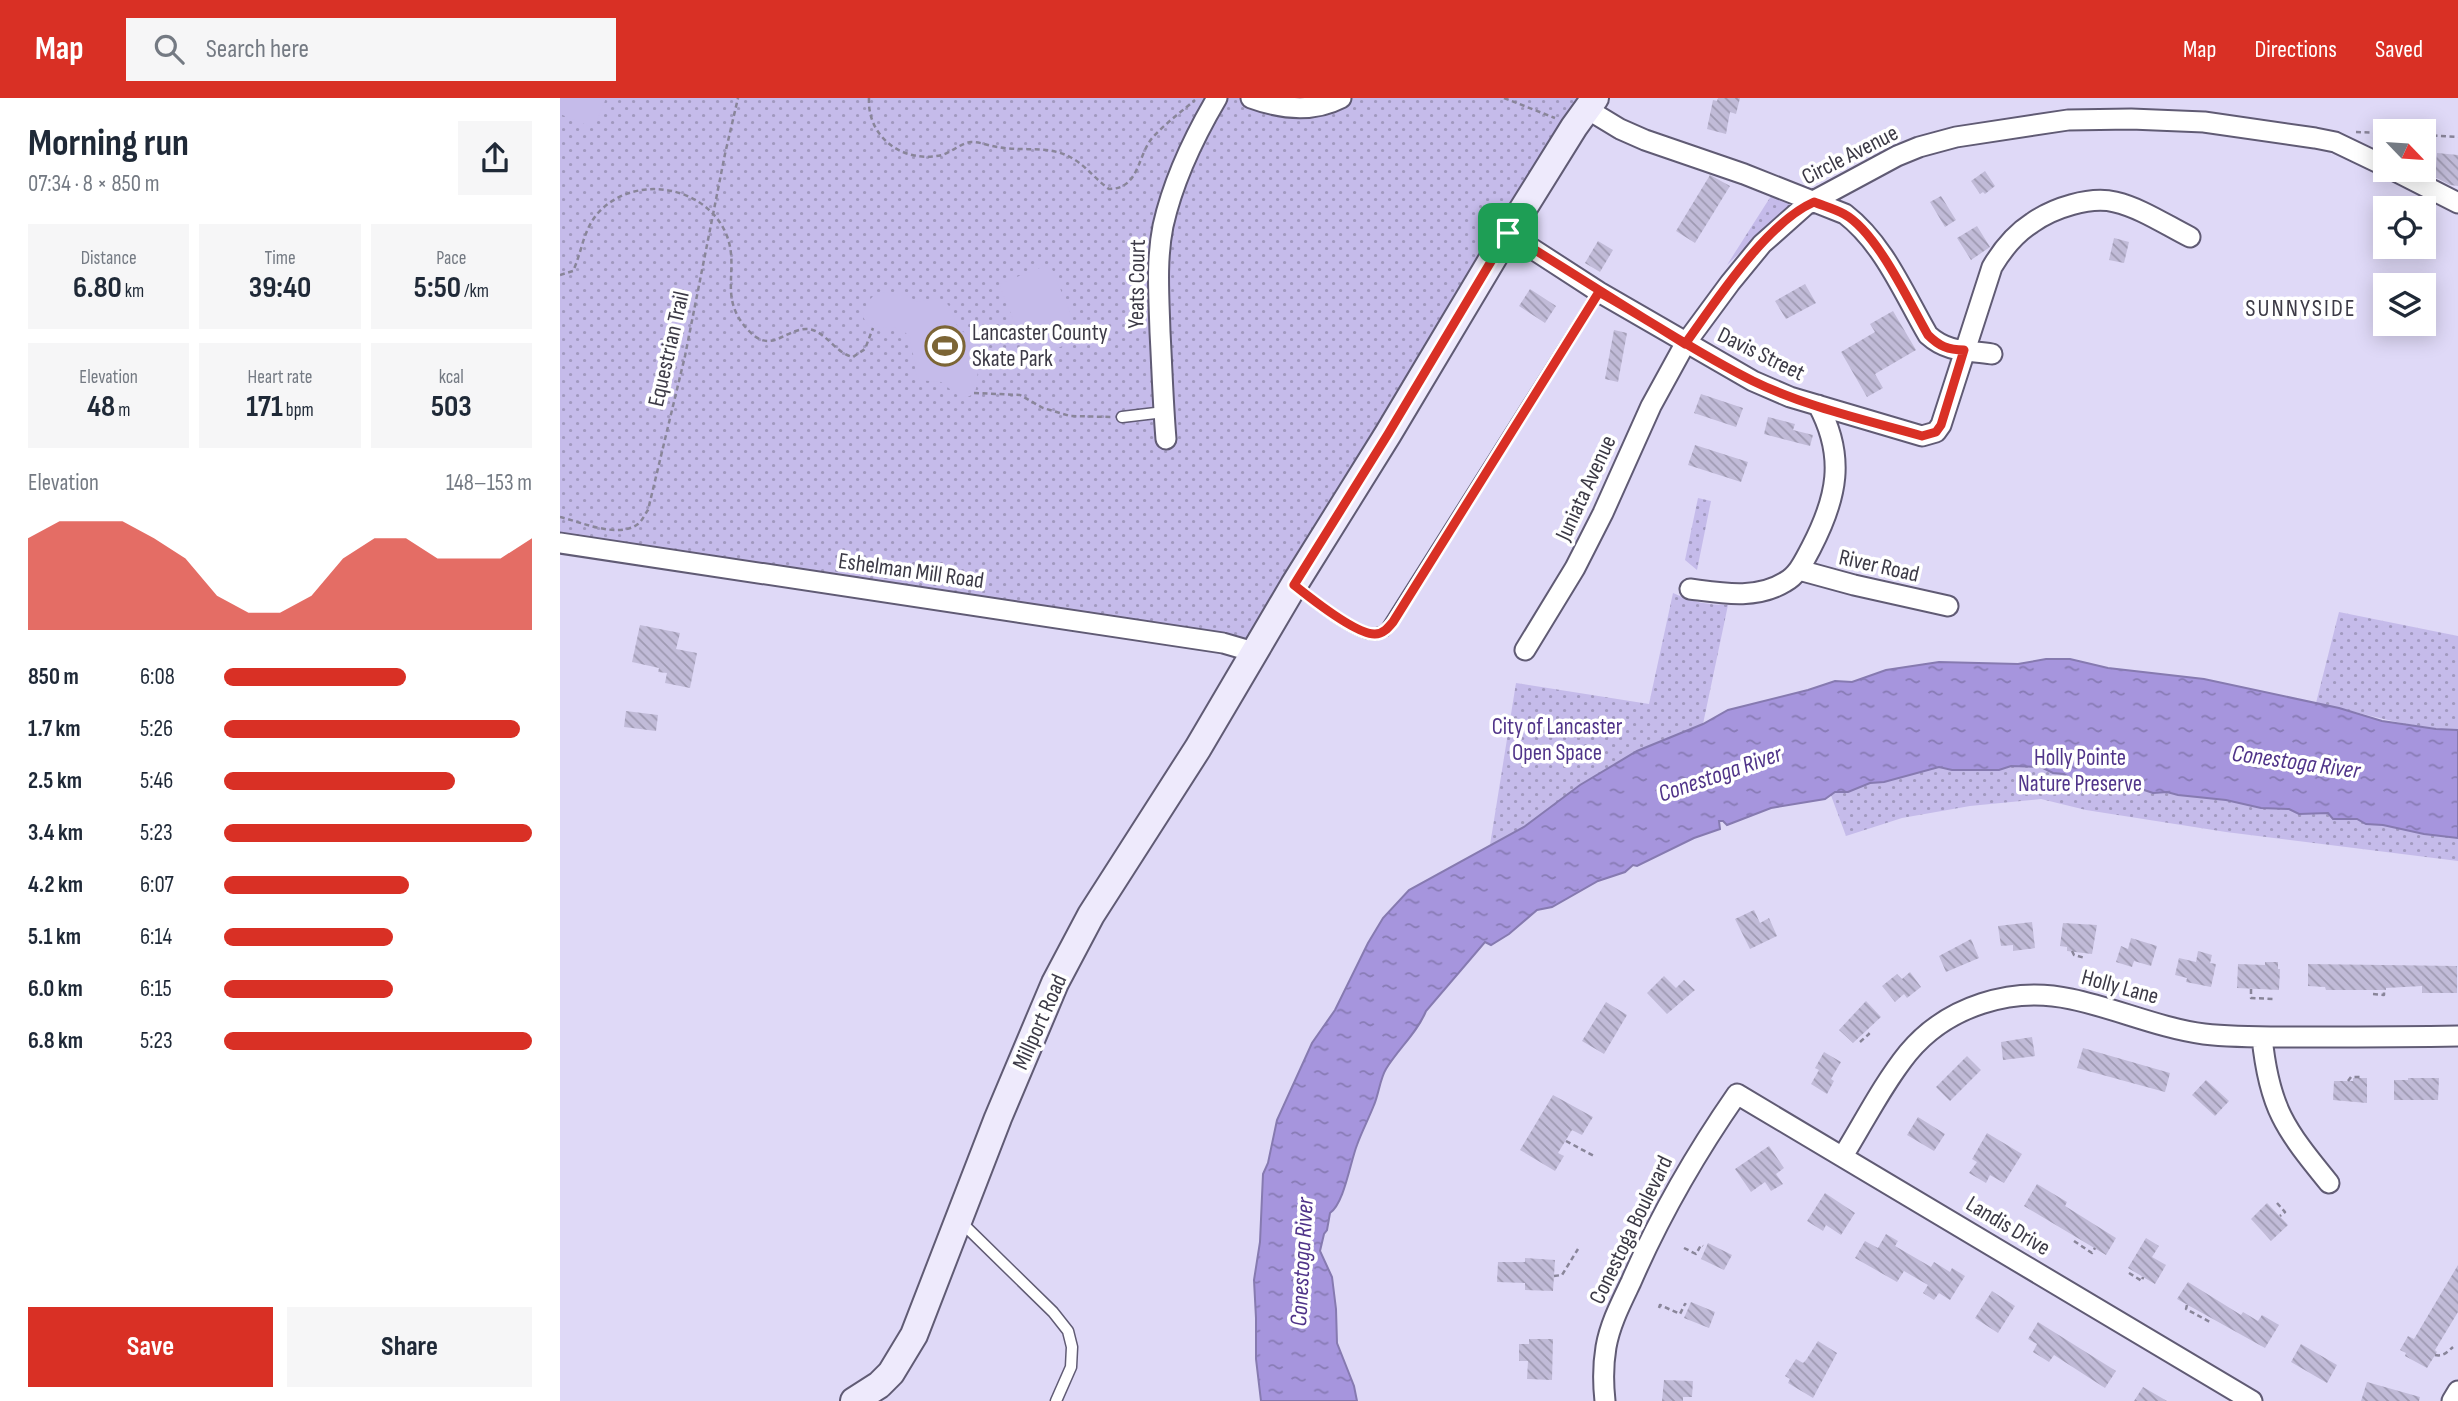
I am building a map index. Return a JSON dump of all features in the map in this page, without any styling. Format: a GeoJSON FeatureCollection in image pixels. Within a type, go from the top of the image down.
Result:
{"type":"FeatureCollection","features":[{"type":"Feature","properties":{"kind":"main road","name":"Millport Road"},"geometry":{"type":"LineString","coordinates":[[862,1400],[891,1373],[914,1335],[998,1118],[1055,983],[1113,878],[1198,748],[1508,233],[1586,111]]}},
{"type":"Feature","properties":{"kind":"street","name":"Yeats Court"},"geometry":{"type":"LineString","coordinates":[[1166,439],[1158,289],[1163,228],[1185,162],[1217,98]]}},
{"type":"Feature","properties":{"kind":"street"},"geometry":{"type":"LineString","coordinates":[[1251,98],[1283,108],[1324,105],[1341,98]]}},
{"type":"Feature","properties":{"kind":"street"},"geometry":{"type":"LineString","coordinates":[[1586,111],[1645,140],[1845,214],[1859,225],[1886,261],[1928,335],[1938,345],[1952,350],[1992,354]]}},
{"type":"Feature","properties":{"kind":"street","name":"Circle Avenue"},"geometry":{"type":"LineString","coordinates":[[1685,344],[1762,244],[1806,205],[1897,156],[1956,136],[2068,120],[2204,122],[2335,142],[2373,160]]}},
{"type":"Feature","properties":{"kind":"street"},"geometry":{"type":"LineString","coordinates":[[2417,182],[2458,203]]}},
{"type":"Feature","properties":{"kind":"street"},"geometry":{"type":"LineString","coordinates":[[1964,350],[1996,260],[2015,237],[2049,214],[2082,203],[2113,201],[2190,237]]}},
{"type":"Feature","properties":{"kind":"street","name":"Davis Street"},"geometry":{"type":"LineString","coordinates":[[1508,233],[1685,344],[1753,381],[1818,405],[1922,436],[1936,432],[1941,425],[1964,350]]}},
{"type":"Feature","properties":{"kind":"street","name":"Juniata Avenue"},"geometry":{"type":"LineString","coordinates":[[1525,650],[1575,568],[1603,513],[1651,405],[1685,344]]}},
{"type":"Feature","properties":{"kind":"street"},"geometry":{"type":"LineString","coordinates":[[1690,589],[1720,593],[1754,593],[1784,583],[1799,570],[1817,536],[1835,485],[1834,449],[1818,405]]}},
{"type":"Feature","properties":{"kind":"street","name":"Eshelman Mill Road"},"geometry":{"type":"LineString","coordinates":[[560,543],[1223,643],[1254,652]]}},
{"type":"Feature","properties":{"kind":"street","name":"River Road"},"geometry":{"type":"LineString","coordinates":[[1799,570],[1948,606]]}},
{"type":"Feature","properties":{"kind":"street","name":"Holly Lane"},"geometry":{"type":"LineString","coordinates":[[1843,1156],[1891,1077],[1909,1052],[1927,1034],[1970,1007],[2017,995],[2056,996],[2202,1033],[2262,1037],[2458,1036]]}},
{"type":"Feature","properties":{"kind":"street"},"geometry":{"type":"LineString","coordinates":[[2262,1037],[2265,1069],[2282,1121],[2295,1142],[2329,1183]]}},
{"type":"Feature","properties":{"kind":"street","name":"Landis Drive"},"geometry":{"type":"LineString","coordinates":[[1737,1094],[2252,1401]]}},
{"type":"Feature","properties":{"kind":"street","name":"Conestoga Boulevard"},"geometry":{"type":"LineString","coordinates":[[1605,1401],[1603,1387],[1606,1345],[1621,1303],[1680,1182],[1737,1094]]}},
{"type":"Feature","properties":{"kind":"street"},"geometry":{"type":"LineString","coordinates":[[2452,1401],[2458,1391]]}},
{"type":"Feature","properties":{"kind":"lane"},"geometry":{"type":"LineString","coordinates":[[1294,585],[1323,608],[1364,633],[1376,635],[1385,631],[1599,292]]}},
{"type":"Feature","properties":{"kind":"lane"},"geometry":{"type":"LineString","coordinates":[[1122,417],[1164,412]]}},
{"type":"Feature","properties":{"kind":"lane"},"geometry":{"type":"LineString","coordinates":[[959,1221],[1053,1312],[1068,1331],[1072,1347],[1071,1367],[1056,1401]]}},
{"type":"Feature","properties":{"kind":"path","name":"Equestrian Trail"},"geometry":{"type":"LineString","coordinates":[[560,517],[615,530],[628,529],[639,524],[648,510],[685,356],[738,98]]}},
{"type":"Feature","properties":{"kind":"path"},"geometry":{"type":"LineString","coordinates":[[869,98],[868,111],[873,127],[885,142],[902,151],[925,157],[944,154],[967,142],[981,142],[999,148],[1055,151],[1072,156],[1109,189],[1118,189],[1128,184],[1136,173],[1150,139],[1198,98]]}},
{"type":"Feature","properties":{"kind":"path"},"geometry":{"type":"LineString","coordinates":[[1504,98],[1545,113],[1586,111]]}},
{"type":"Feature","properties":{"kind":"path"},"geometry":{"type":"LineString","coordinates":[[2436,136],[2458,137]]}},
{"type":"Feature","properties":{"kind":"path"},"geometry":{"type":"LineString","coordinates":[[560,275],[573,271],[586,232],[605,205],[627,194],[658,187],[667,188],[696,201],[714,216],[725,232],[730,247],[729,291],[743,323],[756,337],[774,341],[808,329],[816,331],[846,356],[853,357],[864,349],[873,328]]}},
{"type":"Feature","properties":{"kind":"path"},"geometry":{"type":"LineString","coordinates":[[974,393],[1020,395],[1043,408],[1070,416],[1122,417]]}},
{"type":"Feature","properties":{"kind":"path"},"geometry":{"type":"LineString","coordinates":[[2072,951],[2074,955],[2085,958]]}},
{"type":"Feature","properties":{"kind":"path"},"geometry":{"type":"LineString","coordinates":[[2251,989],[2251,998],[2274,999]]}},
{"type":"Feature","properties":{"kind":"path"},"geometry":{"type":"LineString","coordinates":[[2373,994],[2384,995],[2384,990]]}},
{"type":"Feature","properties":{"kind":"path"},"geometry":{"type":"LineString","coordinates":[[1860,1041],[1867,1032]]}},
{"type":"Feature","properties":{"kind":"path"},"geometry":{"type":"LineString","coordinates":[[2348,1081],[2351,1077],[2361,1077]]}},
{"type":"Feature","properties":{"kind":"path"},"geometry":{"type":"LineString","coordinates":[[1566,1141],[1594,1156]]}},
{"type":"Feature","properties":{"kind":"path"},"geometry":{"type":"LineString","coordinates":[[2277,1203],[2285,1212],[2280,1216]]}},
{"type":"Feature","properties":{"kind":"path"},"geometry":{"type":"LineString","coordinates":[[2074,1241],[2088,1253],[2092,1253],[2095,1248]]}},
{"type":"Feature","properties":{"kind":"path"},"geometry":{"type":"LineString","coordinates":[[1684,1248],[1696,1254],[1701,1245],[1703,1246]]}},
{"type":"Feature","properties":{"kind":"path"},"geometry":{"type":"LineString","coordinates":[[1554,1276],[1562,1275],[1578,1249]]}},
{"type":"Feature","properties":{"kind":"path"},"geometry":{"type":"LineString","coordinates":[[2129,1273],[2141,1281],[2143,1277]]}},
{"type":"Feature","properties":{"kind":"path"},"geometry":{"type":"LineString","coordinates":[[1659,1308],[1660,1306],[1680,1314],[1686,1305]]}},
{"type":"Feature","properties":{"kind":"path"},"geometry":{"type":"LineString","coordinates":[[2187,1306],[2186,1309],[2210,1322]]}},
{"type":"Feature","properties":{"kind":"path"},"geometry":{"type":"LineString","coordinates":[[2435,1355],[2440,1356],[2453,1347]]}},
{"type":"Feature","properties":{"kind":"green space"},"geometry":{"type":"Polygon","coordinates":[[[560,98],[1583,98],[1251,639],[560,535],[560,98]]]}},
{"type":"Feature","properties":{"kind":"green space"},"geometry":{"type":"Polygon","coordinates":[[[560,98],[606,98],[594,128],[560,114],[560,98]]]}},
{"type":"Feature","properties":{"kind":"green space"},"geometry":{"type":"Polygon","coordinates":[[[1771,196],[1790,204],[1727,265],[1771,196]]]}},
{"type":"Feature","properties":{"kind":"green space"},"geometry":{"type":"Polygon","coordinates":[[[1050,264],[1081,339],[1029,359],[999,284],[1050,264]]]}},
{"type":"Feature","properties":{"kind":"green space","name":"Lancaster County Skate Park"},"geometry":{"type":"Polygon","coordinates":[[[885,292],[901,292],[918,302],[939,298],[948,305],[958,326],[976,339],[985,354],[974,393],[960,397],[941,382],[919,380],[911,338],[896,328],[869,327],[863,317],[865,307],[872,297],[885,292]]]}},
{"type":"Feature","properties":{"kind":"green space"},"geometry":{"type":"Polygon","coordinates":[[[1698,498],[1711,501],[1697,570],[1685,560],[1698,498]]]}},
{"type":"Feature","properties":{"kind":"green space","name":"City of Lancaster Open Space"},"geometry":{"type":"Polygon","coordinates":[[[1673,593],[1700,602],[1728,605],[1703,724],[1637,751],[1580,785],[1524,827],[1490,845],[1516,683],[1649,704],[1673,593]]]}},
{"type":"Feature","properties":{"kind":"green space"},"geometry":{"type":"Polygon","coordinates":[[[2339,612],[2458,636],[2458,730],[2403,723],[2316,703],[2339,612]]]}},
{"type":"Feature","properties":{"kind":"green space","name":"Holly Pointe Nature Preserve"},"geometry":{"type":"Polygon","coordinates":[[[1879,754],[2458,797],[2458,861],[2226,832],[2086,810],[2041,799],[1970,806],[1902,818],[1846,836],[1822,771],[1879,754]]]}},
{"type":"Feature","properties":{"kind":"water","name":"Conestoga River"},"geometry":{"type":"Polygon","coordinates":[[[2046,659],[2070,659],[2108,668],[2204,679],[2339,708],[2382,721],[2458,730],[2458,838],[2366,824],[2357,819],[2333,819],[2328,813],[2299,814],[2289,809],[2261,808],[2167,792],[2153,793],[2114,780],[2082,781],[2041,767],[2011,766],[1999,770],[1952,770],[1939,767],[1884,782],[1870,783],[1848,792],[1835,792],[1825,799],[1771,808],[1727,825],[1719,821],[1720,829],[1694,838],[1637,866],[1633,865],[1625,872],[1598,881],[1552,907],[1537,910],[1509,934],[1491,945],[1485,942],[1426,1011],[1384,1073],[1343,1192],[1330,1213],[1320,1251],[1332,1277],[1337,1343],[1357,1401],[1261,1401],[1256,1359],[1254,1280],[1260,1242],[1263,1174],[1277,1120],[1312,1043],[1335,1010],[1368,943],[1383,918],[1409,890],[1524,827],[1580,785],[1637,751],[1703,724],[1728,710],[1835,681],[1852,682],[1886,670],[1939,662],[2018,664],[2046,659]]]}},
{"type":"Feature","properties":{"kind":"building"},"geometry":{"type":"Polygon","coordinates":[[[1718,98],[1740,98],[1736,114],[1730,112],[1726,134],[1707,129],[1713,100],[1717,101],[1718,98]]]}},
{"type":"Feature","properties":{"kind":"building"},"geometry":{"type":"Polygon","coordinates":[[[2437,153],[2458,155],[2458,186],[2436,178],[2437,153]]]}},
{"type":"Feature","properties":{"kind":"building"},"geometry":{"type":"Polygon","coordinates":[[[1985,171],[1995,186],[1985,194],[1980,194],[1971,181],[1985,171]]]}},
{"type":"Feature","properties":{"kind":"building"},"geometry":{"type":"Polygon","coordinates":[[[1710,175],[1730,186],[1695,243],[1676,231],[1710,175]]]}},
{"type":"Feature","properties":{"kind":"building"},"geometry":{"type":"Polygon","coordinates":[[[1941,196],[1956,220],[1945,227],[1930,202],[1941,196]]]}},
{"type":"Feature","properties":{"kind":"building"},"geometry":{"type":"Polygon","coordinates":[[[1977,226],[1990,247],[1971,260],[1957,238],[1977,226]]]}},
{"type":"Feature","properties":{"kind":"building"},"geometry":{"type":"Polygon","coordinates":[[[2114,238],[2129,242],[2124,263],[2109,260],[2114,238]]]}},
{"type":"Feature","properties":{"kind":"building"},"geometry":{"type":"Polygon","coordinates":[[[1598,241],[1613,250],[1600,272],[1585,263],[1598,241]]]}},
{"type":"Feature","properties":{"kind":"building"},"geometry":{"type":"Polygon","coordinates":[[[1805,284],[1816,303],[1786,319],[1775,301],[1805,284]]]}},
{"type":"Feature","properties":{"kind":"building"},"geometry":{"type":"Polygon","coordinates":[[[1530,289],[1556,306],[1545,323],[1519,306],[1530,289]]]}},
{"type":"Feature","properties":{"kind":"building"},"geometry":{"type":"Polygon","coordinates":[[[1893,311],[1916,350],[1875,374],[1883,388],[1867,397],[1841,352],[1875,332],[1870,324],[1893,311]]]}},
{"type":"Feature","properties":{"kind":"building"},"geometry":{"type":"Polygon","coordinates":[[[1614,330],[1627,333],[1618,382],[1605,379],[1614,330]]]}},
{"type":"Feature","properties":{"kind":"building"},"geometry":{"type":"Polygon","coordinates":[[[1701,394],[1743,408],[1736,427],[1694,413],[1701,394]]]}},
{"type":"Feature","properties":{"kind":"building"},"geometry":{"type":"Polygon","coordinates":[[[1768,417],[1795,424],[1793,430],[1813,435],[1810,446],[1764,434],[1768,417]]]}},
{"type":"Feature","properties":{"kind":"building"},"geometry":{"type":"Polygon","coordinates":[[[1695,445],[1748,462],[1741,482],[1688,465],[1695,445]]]}},
{"type":"Feature","properties":{"kind":"building"},"geometry":{"type":"Polygon","coordinates":[[[640,625],[680,633],[676,649],[697,653],[690,688],[665,683],[667,673],[658,672],[659,668],[632,662],[640,625]]]}},
{"type":"Feature","properties":{"kind":"building"},"geometry":{"type":"Polygon","coordinates":[[[626,711],[658,715],[656,731],[624,727],[626,711]]]}},
{"type":"Feature","properties":{"kind":"building"},"geometry":{"type":"Polygon","coordinates":[[[1754,910],[1760,923],[1769,918],[1777,936],[1750,949],[1735,919],[1754,910]]]}},
{"type":"Feature","properties":{"kind":"building"},"geometry":{"type":"Polygon","coordinates":[[[2032,922],[2035,948],[2013,951],[2013,945],[2001,946],[1998,926],[2032,922]]]}},
{"type":"Feature","properties":{"kind":"building"},"geometry":{"type":"Polygon","coordinates":[[[2063,923],[2097,925],[2092,954],[2067,951],[2067,947],[2060,946],[2063,923]]]}},
{"type":"Feature","properties":{"kind":"building"},"geometry":{"type":"Polygon","coordinates":[[[2131,938],[2157,946],[2151,966],[2134,961],[2132,967],[2116,962],[2121,946],[2128,949],[2131,938]]]}},
{"type":"Feature","properties":{"kind":"building"},"geometry":{"type":"Polygon","coordinates":[[[1971,939],[1979,958],[1946,972],[1939,956],[1971,939]]]}},
{"type":"Feature","properties":{"kind":"building"},"geometry":{"type":"Polygon","coordinates":[[[2198,951],[2212,955],[2210,963],[2216,964],[2211,987],[2186,982],[2187,978],[2175,975],[2179,958],[2196,962],[2198,951]]]}},
{"type":"Feature","properties":{"kind":"building"},"geometry":{"type":"Polygon","coordinates":[[[2265,962],[2278,962],[2279,990],[2237,988],[2238,964],[2265,965],[2265,962]]]}},
{"type":"Feature","properties":{"kind":"building"},"geometry":{"type":"Polygon","coordinates":[[[2308,964],[2457,966],[2457,993],[2422,993],[2422,986],[2386,990],[2326,990],[2325,987],[2308,986],[2308,964]]]}},
{"type":"Feature","properties":{"kind":"building"},"geometry":{"type":"Polygon","coordinates":[[[1910,972],[1921,987],[1907,998],[1904,994],[1895,1002],[1882,986],[1897,974],[1902,979],[1910,972]]]}},
{"type":"Feature","properties":{"kind":"building"},"geometry":{"type":"Polygon","coordinates":[[[1664,976],[1676,988],[1684,980],[1695,990],[1667,1014],[1647,993],[1664,976]]]}},
{"type":"Feature","properties":{"kind":"building"},"geometry":{"type":"Polygon","coordinates":[[[1866,1001],[1881,1017],[1853,1043],[1839,1030],[1866,1001]]]}},
{"type":"Feature","properties":{"kind":"building"},"geometry":{"type":"Polygon","coordinates":[[[1606,1002],[1627,1015],[1604,1054],[1582,1041],[1606,1002]]]}},
{"type":"Feature","properties":{"kind":"building"},"geometry":{"type":"Polygon","coordinates":[[[2032,1037],[2035,1056],[2003,1060],[2001,1042],[2032,1037]]]}},
{"type":"Feature","properties":{"kind":"building"},"geometry":{"type":"Polygon","coordinates":[[[2083,1048],[2170,1073],[2165,1092],[2077,1068],[2083,1048]]]}},
{"type":"Feature","properties":{"kind":"building"},"geometry":{"type":"Polygon","coordinates":[[[1824,1052],[1841,1062],[1831,1079],[1834,1081],[1827,1094],[1811,1084],[1819,1070],[1815,1068],[1824,1052]]]}},
{"type":"Feature","properties":{"kind":"building"},"geometry":{"type":"Polygon","coordinates":[[[1967,1056],[1981,1070],[1950,1101],[1936,1087],[1967,1056]]]}},
{"type":"Feature","properties":{"kind":"building"},"geometry":{"type":"Polygon","coordinates":[[[2353,1078],[2367,1078],[2367,1103],[2333,1100],[2334,1081],[2353,1081],[2353,1078]]]}},
{"type":"Feature","properties":{"kind":"building"},"geometry":{"type":"Polygon","coordinates":[[[2439,1078],[2438,1100],[2394,1100],[2394,1080],[2439,1078]]]}},
{"type":"Feature","properties":{"kind":"building"},"geometry":{"type":"Polygon","coordinates":[[[2206,1080],[2229,1101],[2215,1116],[2192,1095],[2206,1080]]]}},
{"type":"Feature","properties":{"kind":"building"},"geometry":{"type":"Polygon","coordinates":[[[1553,1095],[1593,1117],[1582,1135],[1572,1130],[1558,1153],[1564,1156],[1555,1171],[1520,1150],[1553,1095]]]}},
{"type":"Feature","properties":{"kind":"building"},"geometry":{"type":"Polygon","coordinates":[[[1918,1117],[1945,1134],[1934,1151],[1907,1135],[1918,1117]]]}},
{"type":"Feature","properties":{"kind":"building"},"geometry":{"type":"Polygon","coordinates":[[[1987,1133],[2022,1154],[2004,1183],[1990,1175],[1986,1183],[1969,1173],[1977,1162],[1972,1159],[1987,1133]]]}},
{"type":"Feature","properties":{"kind":"building"},"geometry":{"type":"Polygon","coordinates":[[[1769,1146],[1784,1168],[1776,1174],[1783,1184],[1771,1191],[1765,1182],[1751,1192],[1735,1169],[1769,1146]]]}},
{"type":"Feature","properties":{"kind":"building"},"geometry":{"type":"Polygon","coordinates":[[[2037,1184],[2067,1202],[2065,1206],[2116,1238],[2106,1255],[2024,1206],[2037,1184]]]}},
{"type":"Feature","properties":{"kind":"building"},"geometry":{"type":"Polygon","coordinates":[[[1825,1193],[1855,1213],[1841,1235],[1826,1225],[1823,1231],[1807,1221],[1825,1193]]]}},
{"type":"Feature","properties":{"kind":"building"},"geometry":{"type":"Polygon","coordinates":[[[2267,1203],[2288,1225],[2271,1241],[2251,1219],[2267,1203]]]}},
{"type":"Feature","properties":{"kind":"building"},"geometry":{"type":"Polygon","coordinates":[[[1886,1234],[1898,1241],[1895,1246],[1931,1267],[1934,1262],[1950,1272],[1952,1268],[1965,1276],[1950,1300],[1939,1293],[1934,1300],[1923,1293],[1928,1285],[1904,1271],[1897,1282],[1855,1258],[1865,1241],[1878,1248],[1886,1234]]]}},
{"type":"Feature","properties":{"kind":"building"},"geometry":{"type":"Polygon","coordinates":[[[2146,1238],[2159,1246],[2152,1257],[2166,1265],[2155,1284],[2128,1268],[2146,1238]]]}},
{"type":"Feature","properties":{"kind":"building"},"geometry":{"type":"Polygon","coordinates":[[[1708,1243],[1732,1255],[1724,1270],[1701,1259],[1708,1243]]]}},
{"type":"Feature","properties":{"kind":"building"},"geometry":{"type":"Polygon","coordinates":[[[1525,1258],[1555,1260],[1553,1291],[1525,1290],[1525,1283],[1497,1282],[1498,1262],[1525,1262],[1525,1258]]]}},
{"type":"Feature","properties":{"kind":"building"},"geometry":{"type":"Polygon","coordinates":[[[2458,1265],[2458,1312],[2427,1368],[2405,1356],[2406,1353],[2400,1350],[2408,1336],[2414,1339],[2458,1265]]]}},
{"type":"Feature","properties":{"kind":"building"},"geometry":{"type":"Polygon","coordinates":[[[2188,1282],[2241,1315],[2243,1312],[2258,1321],[2262,1315],[2279,1325],[2265,1348],[2177,1299],[2188,1282]]]}},
{"type":"Feature","properties":{"kind":"building"},"geometry":{"type":"Polygon","coordinates":[[[1992,1291],[2015,1306],[1998,1333],[1975,1318],[1992,1291]]]}},
{"type":"Feature","properties":{"kind":"building"},"geometry":{"type":"Polygon","coordinates":[[[1691,1302],[1715,1312],[1709,1328],[1684,1318],[1691,1302]]]}},
{"type":"Feature","properties":{"kind":"building"},"geometry":{"type":"Polygon","coordinates":[[[2038,1322],[2116,1371],[2105,1388],[2054,1355],[2049,1362],[2033,1352],[2037,1344],[2028,1339],[2038,1322]]]}},
{"type":"Feature","properties":{"kind":"building"},"geometry":{"type":"Polygon","coordinates":[[[1529,1339],[1553,1339],[1552,1380],[1527,1379],[1528,1361],[1519,1361],[1519,1344],[1529,1344],[1529,1339]]]}},
{"type":"Feature","properties":{"kind":"building"},"geometry":{"type":"Polygon","coordinates":[[[1818,1341],[1837,1353],[1813,1398],[1788,1383],[1790,1379],[1785,1376],[1796,1359],[1803,1363],[1806,1360],[1818,1341]]]}},
{"type":"Feature","properties":{"kind":"building"},"geometry":{"type":"Polygon","coordinates":[[[2301,1344],[2337,1365],[2327,1383],[2291,1362],[2301,1344]]]}},
{"type":"Feature","properties":{"kind":"building"},"geometry":{"type":"Polygon","coordinates":[[[1664,1380],[1693,1381],[1692,1397],[1683,1397],[1683,1401],[1662,1401],[1664,1380]]]}},
{"type":"Feature","properties":{"kind":"building"},"geometry":{"type":"Polygon","coordinates":[[[2367,1382],[2420,1397],[2419,1401],[2361,1401],[2367,1382]]]}},
{"type":"Feature","properties":{"kind":"building"},"geometry":{"type":"Polygon","coordinates":[[[2143,1387],[2167,1401],[2134,1401],[2143,1387]]]}},
{"type":"Feature","properties":{"kind":"place","name":"Lancaster County Skate Park"},"geometry":{"type":"Point","coordinates":[945,346]}},
{"type":"Feature","properties":{"kind":"district","name":"SUNNYSIDE"},"geometry":{"type":"Point","coordinates":[2301,308]}},
{"type":"Feature","properties":{"kind":"route"},"geometry":{"type":"LineString","coordinates":[[1508,233],[1294,585],[1323,608],[1364,633],[1376,635],[1385,631],[1393,622],[1599,292],[1655,323],[1685,344],[1753,381],[1790,397],[1922,436],[1930,436],[1941,425],[1964,350],[1952,350],[1938,345],[1928,335],[1886,261],[1859,225],[1845,214],[1814,202],[1806,205],[1762,244],[1685,344],[1655,323],[1599,292],[1508,233]]}}]}
